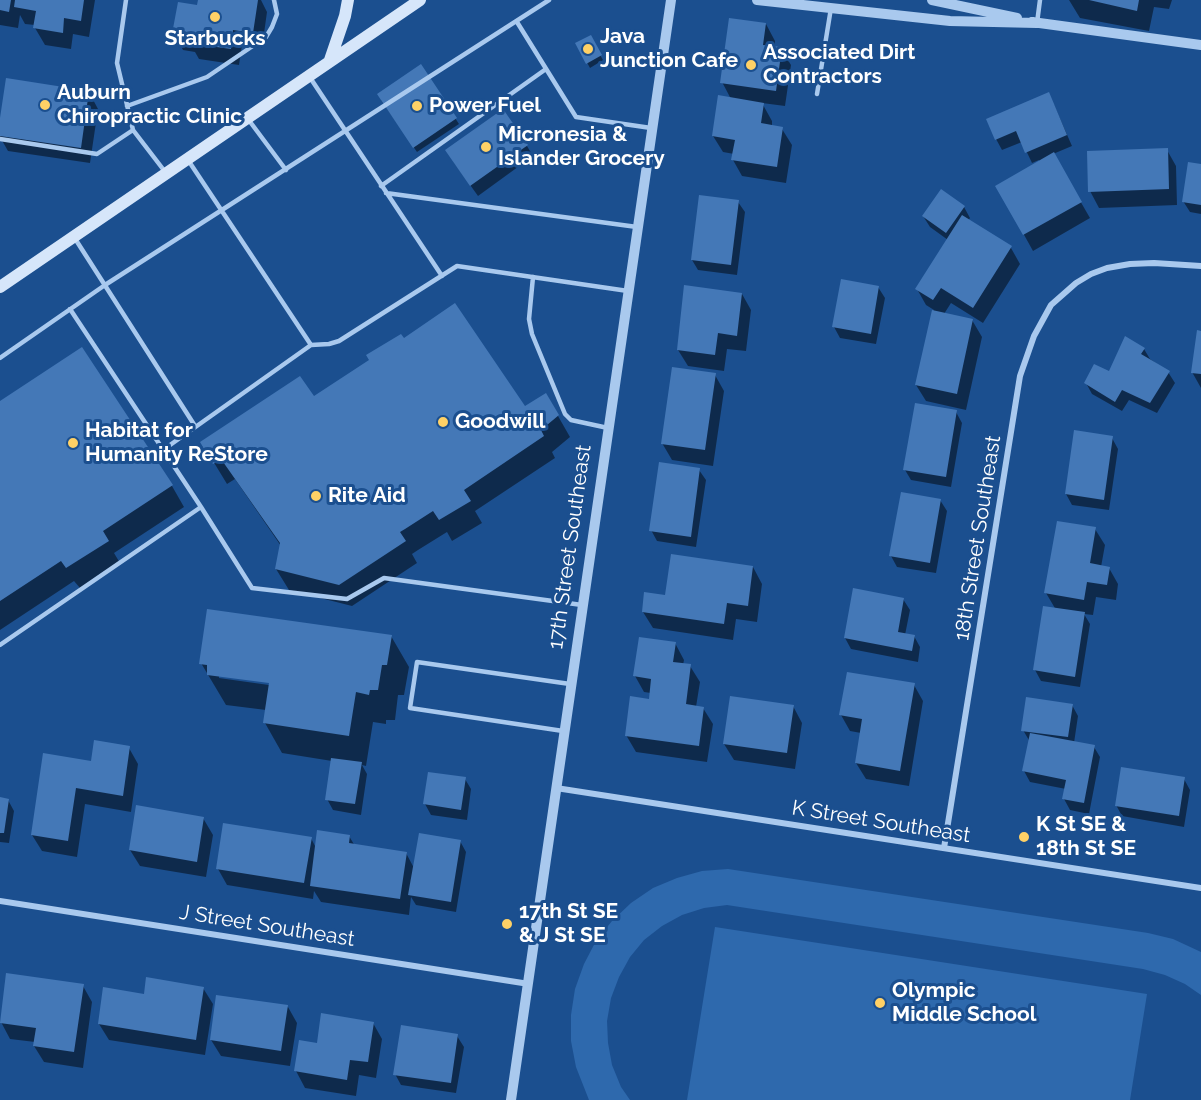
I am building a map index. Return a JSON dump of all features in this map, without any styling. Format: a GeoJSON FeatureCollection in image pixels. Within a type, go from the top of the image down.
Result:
{"type":"FeatureCollection","features":[{"type":"Feature","properties":{"kind":"main road"},"geometry":{"type":"LineString","coordinates":[[330,60],[348,0]]}},
{"type":"Feature","properties":{"kind":"main road"},"geometry":{"type":"LineString","coordinates":[[0,287],[420,0]]}},
{"type":"Feature","properties":{"kind":"street","name":"17th Street Southeast"},"geometry":{"type":"LineString","coordinates":[[511,1100],[671,0]]}},
{"type":"Feature","properties":{"kind":"street"},"geometry":{"type":"LineString","coordinates":[[757,0],[950,21],[1037,23]]}},
{"type":"Feature","properties":{"kind":"street"},"geometry":{"type":"LineString","coordinates":[[932,0],[1037,23],[1201,45]]}},
{"type":"Feature","properties":{"kind":"street","name":"18th Street Southeast"},"geometry":{"type":"LineString","coordinates":[[944,848],[1023,366],[1034,336],[1051,305],[1076,283],[1107,268],[1154,263],[1201,266]]}},
{"type":"Feature","properties":{"kind":"street","name":"K Street Southeast"},"geometry":{"type":"LineString","coordinates":[[555,788],[1201,888]]}},
{"type":"Feature","properties":{"kind":"street","name":"J Street Southeast"},"geometry":{"type":"LineString","coordinates":[[0,901],[529,984]]}},
{"type":"Feature","properties":{"kind":"lane"},"geometry":{"type":"LineString","coordinates":[[126,0],[117,63],[133,130],[166,173]]}},
{"type":"Feature","properties":{"kind":"lane"},"geometry":{"type":"LineString","coordinates":[[127,106],[207,77],[266,37],[277,14],[274,0]]}},
{"type":"Feature","properties":{"kind":"lane"},"geometry":{"type":"LineString","coordinates":[[0,358],[105,285],[549,0]]}},
{"type":"Feature","properties":{"kind":"lane"},"geometry":{"type":"LineString","coordinates":[[1037,23],[1040,0]]}},
{"type":"Feature","properties":{"kind":"lane"},"geometry":{"type":"LineString","coordinates":[[817,94],[831,8]]}},
{"type":"Feature","properties":{"kind":"lane"},"geometry":{"type":"LineString","coordinates":[[517,22],[576,117],[651,128]]}},
{"type":"Feature","properties":{"kind":"lane"},"geometry":{"type":"LineString","coordinates":[[381,186],[546,69]]}},
{"type":"Feature","properties":{"kind":"lane"},"geometry":{"type":"LineString","coordinates":[[308,75],[442,276]]}},
{"type":"Feature","properties":{"kind":"lane"},"geometry":{"type":"LineString","coordinates":[[247,117],[286,170]]}},
{"type":"Feature","properties":{"kind":"lane"},"geometry":{"type":"LineString","coordinates":[[0,139],[97,154],[133,130]]}},
{"type":"Feature","properties":{"kind":"lane"},"geometry":{"type":"LineString","coordinates":[[188,158],[311,345]]}},
{"type":"Feature","properties":{"kind":"lane"},"geometry":{"type":"LineString","coordinates":[[386,193],[637,226]]}},
{"type":"Feature","properties":{"kind":"lane"},"geometry":{"type":"LineString","coordinates":[[74,237],[195,426]]}},
{"type":"Feature","properties":{"kind":"lane"},"geometry":{"type":"LineString","coordinates":[[163,450],[311,345],[339,341],[457,266],[628,291]]}},
{"type":"Feature","properties":{"kind":"lane"},"geometry":{"type":"LineString","coordinates":[[533,277],[529,319],[532,334],[565,414],[571,420],[608,428]]}},
{"type":"Feature","properties":{"kind":"lane"},"geometry":{"type":"LineString","coordinates":[[70,309],[252,588],[346,600],[384,579],[582,605]]}},
{"type":"Feature","properties":{"kind":"lane"},"geometry":{"type":"LineString","coordinates":[[0,645],[201,507]]}},
{"type":"Feature","properties":{"kind":"lane"},"geometry":{"type":"LineString","coordinates":[[563,731],[410,708],[417,662],[570,684]]}},
{"type":"Feature","properties":{"kind":"shaded area"},"geometry":{"type":"Polygon","coordinates":[[[728,869],[1148,933],[1173,939],[1201,952],[1201,995],[1185,984],[1165,975],[1143,969],[727,905],[704,908],[682,915],[662,926],[644,940],[630,957],[611,998],[607,1021],[612,1065],[621,1087],[630,1100],[589,1100],[576,1067],[571,1041],[571,1015],[575,989],[596,941],[631,903],[653,888],[702,871],[728,869]]]}},
{"type":"Feature","properties":{"kind":"shaded area"},"geometry":{"type":"Polygon","coordinates":[[[715,927],[1147,994],[1130,1100],[687,1100],[715,927]]]}},
{"type":"Feature","properties":{"kind":"building"},"geometry":{"type":"Polygon","coordinates":[[[0,0],[11,0],[9,12],[0,10],[0,0]]]}},
{"type":"Feature","properties":{"kind":"building"},"geometry":{"type":"Polygon","coordinates":[[[15,0],[84,0],[81,21],[64,18],[63,33],[33,28],[36,11],[14,7],[15,0]]]}},
{"type":"Feature","properties":{"kind":"building","name":"Starbucks"},"geometry":{"type":"Polygon","coordinates":[[[198,0],[258,0],[253,33],[233,30],[231,49],[188,43],[189,36],[172,34],[178,2],[197,5],[198,0]]]}},
{"type":"Feature","properties":{"kind":"building"},"geometry":{"type":"Polygon","coordinates":[[[1089,0],[1139,0],[1137,11],[1089,0]]]}},
{"type":"Feature","properties":{"kind":"building","name":"Associated Dirt Contractors"},"geometry":{"type":"Polygon","coordinates":[[[729,18],[766,23],[763,45],[782,47],[776,91],[720,83],[729,18]]]}},
{"type":"Feature","properties":{"kind":"building","name":"Java Junction Cafe"},"geometry":{"type":"Polygon","coordinates":[[[591,35],[602,55],[586,64],[575,43],[591,35]]]}},
{"type":"Feature","properties":{"kind":"building","name":"Power Fuel"},"geometry":{"type":"Polygon","coordinates":[[[421,64],[457,118],[413,148],[377,94],[421,64]]]}},
{"type":"Feature","properties":{"kind":"building","name":"Auburn Chiropractic Clinic"},"geometry":{"type":"Polygon","coordinates":[[[6,78],[89,91],[81,148],[0,136],[0,118],[6,78]]]}},
{"type":"Feature","properties":{"kind":"building"},"geometry":{"type":"Polygon","coordinates":[[[1049,92],[1067,135],[1025,153],[1016,131],[995,140],[986,119],[1049,92]]]}},
{"type":"Feature","properties":{"kind":"building"},"geometry":{"type":"Polygon","coordinates":[[[718,95],[764,103],[761,123],[783,127],[777,167],[731,160],[735,140],[712,136],[718,95]]]}},
{"type":"Feature","properties":{"kind":"building","name":"Micronesia & Islander Grocery"},"geometry":{"type":"Polygon","coordinates":[[[503,109],[528,145],[470,186],[445,150],[503,109]]]}},
{"type":"Feature","properties":{"kind":"building"},"geometry":{"type":"Polygon","coordinates":[[[1168,148],[1169,189],[1088,192],[1087,151],[1168,148]]]}},
{"type":"Feature","properties":{"kind":"building"},"geometry":{"type":"Polygon","coordinates":[[[1054,152],[1082,202],[1023,235],[995,186],[1054,152]]]}},
{"type":"Feature","properties":{"kind":"building"},"geometry":{"type":"Polygon","coordinates":[[[1188,162],[1201,164],[1201,205],[1182,202],[1188,162]]]}},
{"type":"Feature","properties":{"kind":"building"},"geometry":{"type":"Polygon","coordinates":[[[941,189],[965,206],[946,233],[922,216],[941,189]]]}},
{"type":"Feature","properties":{"kind":"building"},"geometry":{"type":"Polygon","coordinates":[[[699,195],[739,200],[731,265],[691,260],[699,195]]]}},
{"type":"Feature","properties":{"kind":"building"},"geometry":{"type":"Polygon","coordinates":[[[962,215],[1012,246],[973,308],[941,288],[933,300],[915,289],[962,215]]]}},
{"type":"Feature","properties":{"kind":"building"},"geometry":{"type":"Polygon","coordinates":[[[841,279],[879,286],[871,334],[832,327],[841,279]]]}},
{"type":"Feature","properties":{"kind":"building"},"geometry":{"type":"Polygon","coordinates":[[[684,285],[742,293],[737,336],[718,333],[715,355],[677,350],[684,285]]]}},
{"type":"Feature","properties":{"kind":"building"},"geometry":{"type":"Polygon","coordinates":[[[455,303],[525,406],[546,393],[559,415],[541,430],[544,436],[464,490],[471,501],[439,520],[433,511],[400,532],[406,541],[339,585],[275,569],[280,543],[221,459],[213,464],[200,442],[300,376],[314,396],[369,360],[366,355],[401,334],[404,338],[455,303]]]}},
{"type":"Feature","properties":{"kind":"building"},"geometry":{"type":"Polygon","coordinates":[[[932,310],[973,319],[957,394],[915,385],[932,310]]]}},
{"type":"Feature","properties":{"kind":"building"},"geometry":{"type":"Polygon","coordinates":[[[1197,330],[1201,331],[1201,374],[1191,373],[1197,330]]]}},
{"type":"Feature","properties":{"kind":"building"},"geometry":{"type":"Polygon","coordinates":[[[1125,336],[1145,348],[1141,354],[1170,371],[1150,403],[1122,390],[1115,402],[1084,383],[1094,364],[1109,371],[1125,336]]]}},
{"type":"Feature","properties":{"kind":"building","name":"Habitat for Humanity ReStore"},"geometry":{"type":"Polygon","coordinates":[[[82,347],[173,485],[103,531],[109,541],[66,568],[61,561],[0,601],[0,401],[82,347]]]}},
{"type":"Feature","properties":{"kind":"building"},"geometry":{"type":"Polygon","coordinates":[[[672,367],[716,373],[705,450],[661,444],[672,367]]]}},
{"type":"Feature","properties":{"kind":"building"},"geometry":{"type":"Polygon","coordinates":[[[915,403],[957,410],[946,477],[903,470],[915,403]]]}},
{"type":"Feature","properties":{"kind":"building"},"geometry":{"type":"Polygon","coordinates":[[[1074,430],[1113,436],[1104,500],[1065,494],[1074,430]]]}},
{"type":"Feature","properties":{"kind":"building"},"geometry":{"type":"Polygon","coordinates":[[[659,462],[700,468],[691,537],[649,531],[659,462]]]}},
{"type":"Feature","properties":{"kind":"building"},"geometry":{"type":"Polygon","coordinates":[[[901,492],[941,499],[930,563],[889,556],[901,492]]]}},
{"type":"Feature","properties":{"kind":"building"},"geometry":{"type":"Polygon","coordinates":[[[1057,521],[1096,527],[1090,563],[1110,567],[1107,585],[1087,582],[1084,600],[1044,593],[1057,521]]]}},
{"type":"Feature","properties":{"kind":"building"},"geometry":{"type":"Polygon","coordinates":[[[671,554],[753,566],[748,606],[727,603],[724,624],[642,612],[644,592],[665,595],[671,554]]]}},
{"type":"Feature","properties":{"kind":"building"},"geometry":{"type":"Polygon","coordinates":[[[853,588],[904,598],[898,632],[915,635],[912,651],[844,638],[853,588]]]}},
{"type":"Feature","properties":{"kind":"building"},"geometry":{"type":"Polygon","coordinates":[[[1043,606],[1085,612],[1075,677],[1033,670],[1043,606]]]}},
{"type":"Feature","properties":{"kind":"building"},"geometry":{"type":"Polygon","coordinates":[[[207,609],[392,635],[387,665],[382,665],[378,690],[370,690],[369,695],[356,692],[349,736],[263,723],[269,683],[207,675],[207,665],[199,664],[207,609]]]}},
{"type":"Feature","properties":{"kind":"building"},"geometry":{"type":"Polygon","coordinates":[[[639,637],[676,642],[673,662],[691,664],[686,704],[704,707],[699,746],[625,736],[630,696],[649,699],[651,679],[633,676],[639,637]]]}},
{"type":"Feature","properties":{"kind":"building"},"geometry":{"type":"Polygon","coordinates":[[[847,672],[915,683],[900,771],[855,763],[862,719],[839,715],[847,672]]]}},
{"type":"Feature","properties":{"kind":"building"},"geometry":{"type":"Polygon","coordinates":[[[730,696],[794,705],[787,753],[723,744],[730,696]]]}},
{"type":"Feature","properties":{"kind":"building"},"geometry":{"type":"Polygon","coordinates":[[[1026,697],[1073,704],[1068,737],[1021,731],[1026,697]]]}},
{"type":"Feature","properties":{"kind":"building"},"geometry":{"type":"Polygon","coordinates":[[[1030,733],[1095,745],[1084,803],[1062,799],[1066,780],[1022,771],[1030,733]]]}},
{"type":"Feature","properties":{"kind":"building"},"geometry":{"type":"Polygon","coordinates":[[[94,740],[130,746],[123,796],[76,788],[68,841],[31,835],[43,753],[91,761],[94,740]]]}},
{"type":"Feature","properties":{"kind":"building"},"geometry":{"type":"Polygon","coordinates":[[[331,758],[362,762],[355,804],[325,800],[331,758]]]}},
{"type":"Feature","properties":{"kind":"building"},"geometry":{"type":"Polygon","coordinates":[[[1121,767],[1185,777],[1179,816],[1115,806],[1121,767]]]}},
{"type":"Feature","properties":{"kind":"building"},"geometry":{"type":"Polygon","coordinates":[[[428,772],[466,777],[461,810],[423,804],[428,772]]]}},
{"type":"Feature","properties":{"kind":"building"},"geometry":{"type":"Polygon","coordinates":[[[0,797],[9,799],[4,833],[0,833],[0,797]]]}},
{"type":"Feature","properties":{"kind":"building"},"geometry":{"type":"Polygon","coordinates":[[[136,805],[204,817],[197,862],[129,850],[136,805]]]}},
{"type":"Feature","properties":{"kind":"building"},"geometry":{"type":"Polygon","coordinates":[[[223,823],[312,837],[304,883],[216,869],[223,823]]]}},
{"type":"Feature","properties":{"kind":"building"},"geometry":{"type":"Polygon","coordinates":[[[317,830],[350,835],[349,843],[407,852],[400,899],[310,886],[317,830]]]}},
{"type":"Feature","properties":{"kind":"building"},"geometry":{"type":"Polygon","coordinates":[[[419,833],[461,840],[451,902],[408,895],[419,833]]]}},
{"type":"Feature","properties":{"kind":"building"},"geometry":{"type":"Polygon","coordinates":[[[6,973],[84,984],[74,1052],[33,1046],[36,1028],[0,1023],[6,973]]]}},
{"type":"Feature","properties":{"kind":"building"},"geometry":{"type":"Polygon","coordinates":[[[146,977],[204,987],[196,1040],[98,1024],[103,987],[144,994],[146,977]]]}},
{"type":"Feature","properties":{"kind":"building"},"geometry":{"type":"Polygon","coordinates":[[[216,995],[288,1005],[281,1051],[210,1040],[216,995]]]}},
{"type":"Feature","properties":{"kind":"building"},"geometry":{"type":"Polygon","coordinates":[[[321,1013],[374,1022],[368,1062],[350,1060],[347,1080],[294,1071],[299,1040],[317,1043],[321,1013]]]}},
{"type":"Feature","properties":{"kind":"building"},"geometry":{"type":"Polygon","coordinates":[[[401,1025],[458,1034],[451,1083],[393,1075],[401,1025]]]}},
{"type":"Feature","properties":{"kind":"place","name":"Starbucks"},"geometry":{"type":"Point","coordinates":[215,17]}},
{"type":"Feature","properties":{"kind":"place","name":"Java Junction Cafe"},"geometry":{"type":"Point","coordinates":[588,49]}},
{"type":"Feature","properties":{"kind":"place","name":"Associated Dirt Contractors"},"geometry":{"type":"Point","coordinates":[751,65]}},
{"type":"Feature","properties":{"kind":"place","name":"Auburn Chiropractic Clinic"},"geometry":{"type":"Point","coordinates":[45,105]}},
{"type":"Feature","properties":{"kind":"place","name":"Power Fuel"},"geometry":{"type":"Point","coordinates":[417,106]}},
{"type":"Feature","properties":{"kind":"place","name":"Micronesia & Islander Grocery"},"geometry":{"type":"Point","coordinates":[486,147]}},
{"type":"Feature","properties":{"kind":"place","name":"Goodwill"},"geometry":{"type":"Point","coordinates":[443,422]}},
{"type":"Feature","properties":{"kind":"place","name":"Habitat for Humanity ReStore"},"geometry":{"type":"Point","coordinates":[73,443]}},
{"type":"Feature","properties":{"kind":"place","name":"Rite Aid"},"geometry":{"type":"Point","coordinates":[316,496]}},
{"type":"Feature","properties":{"kind":"place","name":"K St SE & 18th St SE"},"geometry":{"type":"Point","coordinates":[1024,837]}},
{"type":"Feature","properties":{"kind":"place","name":"17th St SE & J St SE"},"geometry":{"type":"Point","coordinates":[507,924]}},
{"type":"Feature","properties":{"kind":"place","name":"Olympic Middle School"},"geometry":{"type":"Point","coordinates":[880,1003]}}]}
